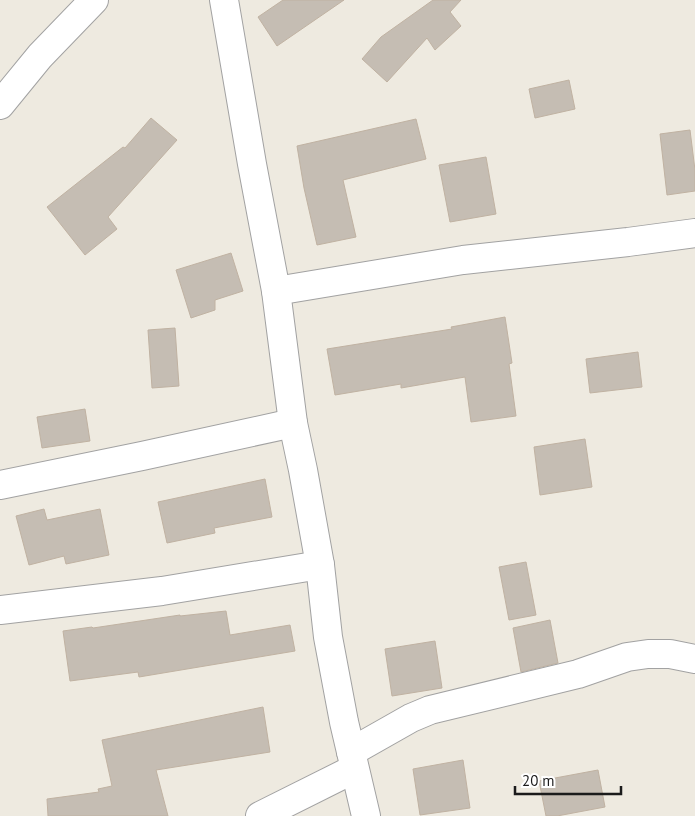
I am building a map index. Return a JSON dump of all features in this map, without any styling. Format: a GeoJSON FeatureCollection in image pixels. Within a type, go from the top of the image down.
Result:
{"type":"FeatureCollection","features":[{"type":"Feature","properties":{"kind":"street"},"geometry":{"type":"LineString","coordinates":[[0,106],[40,56],[94,0]]}},
{"type":"Feature","properties":{"kind":"street"},"geometry":{"type":"LineString","coordinates":[[224,0],[276,291],[293,422],[320,565],[328,637],[344,722],[366,816]]}},
{"type":"Feature","properties":{"kind":"street"},"geometry":{"type":"LineString","coordinates":[[276,291],[462,260],[695,233]]}},
{"type":"Feature","properties":{"kind":"street"},"geometry":{"type":"LineString","coordinates":[[0,485],[293,422]]}},
{"type":"Feature","properties":{"kind":"street"},"geometry":{"type":"LineString","coordinates":[[0,610],[162,590],[320,565]]}},
{"type":"Feature","properties":{"kind":"street"},"geometry":{"type":"LineString","coordinates":[[260,816],[353,760],[411,718],[430,710],[578,674],[627,657],[648,654],[670,654],[695,659]]}},
{"type":"Feature","properties":{"kind":"building"},"geometry":{"type":"Polygon","coordinates":[[[283,0],[344,0],[277,46],[258,17],[283,0]]]}},
{"type":"Feature","properties":{"kind":"building"},"geometry":{"type":"Polygon","coordinates":[[[433,0],[461,0],[450,12],[461,26],[435,50],[427,38],[387,82],[362,59],[381,37],[433,0]]]}},
{"type":"Feature","properties":{"kind":"building"},"geometry":{"type":"Polygon","coordinates":[[[569,80],[575,109],[535,118],[529,89],[569,80]]]}},
{"type":"Feature","properties":{"kind":"building"},"geometry":{"type":"Polygon","coordinates":[[[151,118],[177,140],[108,217],[117,229],[85,255],[47,207],[123,147],[125,148],[151,118]]]}},
{"type":"Feature","properties":{"kind":"building"},"geometry":{"type":"Polygon","coordinates":[[[416,119],[426,159],[343,180],[356,237],[317,245],[297,146],[416,119]]]}},
{"type":"Feature","properties":{"kind":"building"},"geometry":{"type":"Polygon","coordinates":[[[690,130],[695,170],[695,191],[667,195],[660,134],[690,130]]]}},
{"type":"Feature","properties":{"kind":"building"},"geometry":{"type":"Polygon","coordinates":[[[486,157],[496,214],[450,222],[439,165],[486,157]]]}},
{"type":"Feature","properties":{"kind":"building"},"geometry":{"type":"Polygon","coordinates":[[[231,253],[243,291],[215,300],[215,310],[191,318],[176,270],[231,253]]]}},
{"type":"Feature","properties":{"kind":"building"},"geometry":{"type":"Polygon","coordinates":[[[505,317],[512,363],[509,364],[516,416],[471,422],[465,377],[401,388],[401,384],[335,395],[327,349],[452,329],[451,327],[505,317]]]}},
{"type":"Feature","properties":{"kind":"building"},"geometry":{"type":"Polygon","coordinates":[[[175,328],[179,386],[152,388],[148,330],[175,328]]]}},
{"type":"Feature","properties":{"kind":"building"},"geometry":{"type":"Polygon","coordinates":[[[638,352],[642,387],[590,393],[586,359],[638,352]]]}},
{"type":"Feature","properties":{"kind":"building"},"geometry":{"type":"Polygon","coordinates":[[[85,409],[90,441],[42,448],[37,417],[85,409]]]}},
{"type":"Feature","properties":{"kind":"building"},"geometry":{"type":"Polygon","coordinates":[[[585,439],[592,487],[540,495],[534,447],[585,439]]]}},
{"type":"Feature","properties":{"kind":"building"},"geometry":{"type":"Polygon","coordinates":[[[265,479],[272,517],[214,528],[215,533],[167,543],[158,502],[265,479]]]}},
{"type":"Feature","properties":{"kind":"building"},"geometry":{"type":"Polygon","coordinates":[[[44,509],[47,520],[100,509],[109,555],[66,564],[64,556],[29,565],[16,516],[44,509]]]}},
{"type":"Feature","properties":{"kind":"building"},"geometry":{"type":"Polygon","coordinates":[[[526,562],[536,615],[509,620],[499,567],[526,562]]]}},
{"type":"Feature","properties":{"kind":"building"},"geometry":{"type":"Polygon","coordinates":[[[226,611],[230,635],[290,625],[295,651],[139,677],[138,672],[70,681],[63,631],[180,615],[226,611]]]}},
{"type":"Feature","properties":{"kind":"building"},"geometry":{"type":"Polygon","coordinates":[[[550,620],[558,663],[521,672],[513,628],[550,620]]]}},
{"type":"Feature","properties":{"kind":"building"},"geometry":{"type":"Polygon","coordinates":[[[435,641],[442,688],[392,696],[385,649],[435,641]]]}},
{"type":"Feature","properties":{"kind":"building"},"geometry":{"type":"Polygon","coordinates":[[[263,707],[270,752],[156,770],[168,816],[48,816],[47,799],[99,792],[98,789],[112,786],[102,740],[263,707]]]}},
{"type":"Feature","properties":{"kind":"building"},"geometry":{"type":"Polygon","coordinates":[[[463,760],[470,808],[420,815],[413,769],[463,760]]]}},
{"type":"Feature","properties":{"kind":"building"},"geometry":{"type":"Polygon","coordinates":[[[598,770],[605,807],[557,816],[546,816],[539,781],[598,770]]]}}]}
